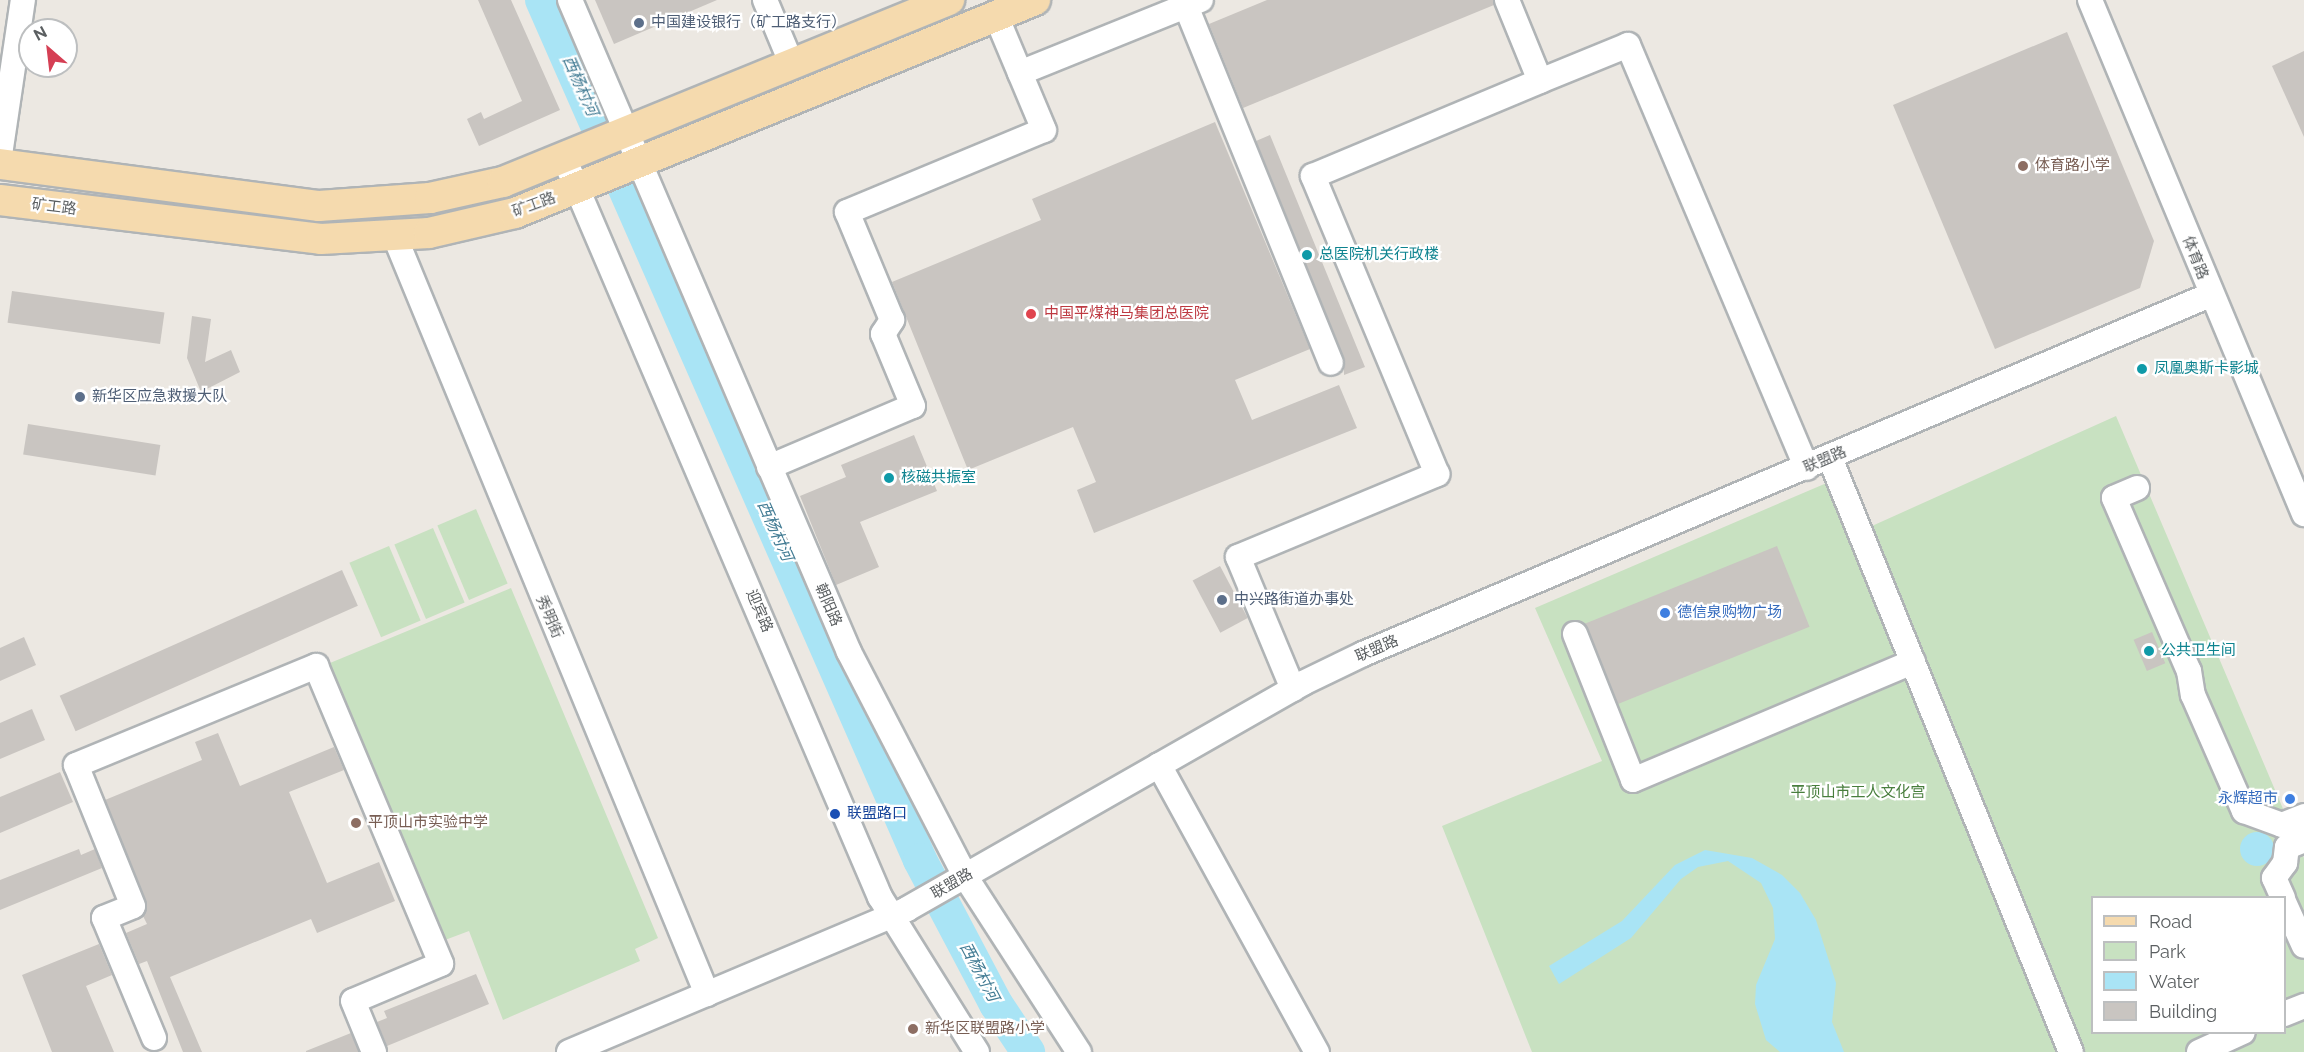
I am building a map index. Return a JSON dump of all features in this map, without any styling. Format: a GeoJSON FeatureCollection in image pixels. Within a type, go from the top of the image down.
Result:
{"type":"FeatureCollection","features":[{"type":"Feature","properties":{"kind":"main road"},"geometry":{"type":"LineString","coordinates":[[0,164],[271,201],[356,206],[430,198],[493,184],[574,154],[947,0]]}},
{"type":"Feature","properties":{"kind":"main road","name":"矿工路"},"geometry":{"type":"LineString","coordinates":[[0,200],[262,234],[321,239],[395,237],[515,213],[1035,0]]}},
{"type":"Feature","properties":{"kind":"street"},"geometry":{"type":"LineString","coordinates":[[0,155],[23,0]]}},
{"type":"Feature","properties":{"kind":"street","name":"朝阳路"},"geometry":{"type":"LineString","coordinates":[[570,0],[638,164],[849,652],[961,878],[1079,1052]]}},
{"type":"Feature","properties":{"kind":"street"},"geometry":{"type":"LineString","coordinates":[[765,0],[792,65]]}},
{"type":"Feature","properties":{"kind":"street"},"geometry":{"type":"LineString","coordinates":[[1507,0],[1540,81]]}},
{"type":"Feature","properties":{"kind":"street","name":"体育路"},"geometry":{"type":"LineString","coordinates":[[2090,0],[2210,295],[2304,514]]}},
{"type":"Feature","properties":{"kind":"street"},"geometry":{"type":"LineString","coordinates":[[1020,73],[1194,3],[1331,363]]}},
{"type":"Feature","properties":{"kind":"street"},"geometry":{"type":"LineString","coordinates":[[769,467],[913,406],[883,334],[892,320],[848,212],[1044,130],[996,16]]}},
{"type":"Feature","properties":{"kind":"street"},"geometry":{"type":"LineString","coordinates":[[1293,689],[1238,557],[1437,474],[1313,176],[1628,45],[1807,468]]}},
{"type":"Feature","properties":{"kind":"street","name":"迎宾路"},"geometry":{"type":"LineString","coordinates":[[574,154],[900,913],[977,1052]]}},
{"type":"Feature","properties":{"kind":"street","name":"秀明街"},"geometry":{"type":"LineString","coordinates":[[395,237],[707,994]]}},
{"type":"Feature","properties":{"kind":"street","name":"联盟路"},"geometry":{"type":"LineString","coordinates":[[569,1052],[900,913],[1293,689],[1363,654],[1807,468],[2210,295]]}},
{"type":"Feature","properties":{"kind":"street"},"geometry":{"type":"LineString","coordinates":[[1830,458],[2071,1052]]}},
{"type":"Feature","properties":{"kind":"street"},"geometry":{"type":"LineString","coordinates":[[2138,488],[2114,498],[2244,810],[2282,825],[2304,816]]}},
{"type":"Feature","properties":{"kind":"street"},"geometry":{"type":"LineString","coordinates":[[1575,634],[1633,780],[1913,662]]}},
{"type":"Feature","properties":{"kind":"street"},"geometry":{"type":"LineString","coordinates":[[154,1038],[104,918],[133,906],[76,765],[316,666],[441,964],[353,1001],[374,1052]]}},
{"type":"Feature","properties":{"kind":"street"},"geometry":{"type":"LineString","coordinates":[[1159,765],[1317,1052]]}},
{"type":"Feature","properties":{"kind":"street"},"geometry":{"type":"LineString","coordinates":[[2283,896],[2274,878],[2285,862],[2287,847],[2304,840]]}},
{"type":"Feature","properties":{"kind":"street"},"geometry":{"type":"LineString","coordinates":[[2286,906],[2304,946]]}},
{"type":"Feature","properties":{"kind":"street"},"geometry":{"type":"LineString","coordinates":[[2286,1013],[2304,1006]]}},
{"type":"Feature","properties":{"kind":"street"},"geometry":{"type":"LineString","coordinates":[[2199,1052],[2240,1034]]}},
{"type":"Feature","properties":{"kind":"green space","name":"平顶山市工人文化宫"},"geometry":{"type":"Polygon","coordinates":[[[2116,416],[2304,858],[2304,1052],[1532,1052],[1442,826],[1602,761],[1535,608],[1829,482],[1852,535],[2116,416]]]}},
{"type":"Feature","properties":{"kind":"green space"},"geometry":{"type":"Polygon","coordinates":[[[476,509],[508,584],[469,600],[437,525],[476,509]]]}},
{"type":"Feature","properties":{"kind":"green space"},"geometry":{"type":"Polygon","coordinates":[[[433,528],[465,603],[426,619],[394,544],[433,528]]]}},
{"type":"Feature","properties":{"kind":"green space"},"geometry":{"type":"Polygon","coordinates":[[[389,546],[421,621],[381,637],[349,563],[389,546]]]}},
{"type":"Feature","properties":{"kind":"green space"},"geometry":{"type":"Polygon","coordinates":[[[511,588],[658,938],[635,949],[640,961],[503,1020],[469,931],[445,940],[330,663],[511,588]]]}},
{"type":"Feature","properties":{"kind":"water"},"geometry":{"type":"Polygon","coordinates":[[[2257,832],[2269,837],[2274,849],[2269,861],[2257,866],[2245,861],[2240,849],[2245,837],[2257,832]]]}},
{"type":"Feature","properties":{"kind":"water"},"geometry":{"type":"Polygon","coordinates":[[[1705,850],[1752,858],[1782,875],[1800,893],[1816,920],[1836,983],[1832,1022],[1844,1052],[1780,1052],[1766,1040],[1755,1004],[1756,985],[1775,939],[1773,908],[1761,883],[1728,861],[1698,867],[1681,879],[1631,938],[1559,984],[1549,966],[1622,921],[1675,865],[1705,850]]]}},
{"type":"Feature","properties":{"kind":"building"},"geometry":{"type":"Polygon","coordinates":[[[478,0],[511,0],[560,110],[479,146],[467,119],[481,112],[484,119],[522,101],[478,0]]]}},
{"type":"Feature","properties":{"kind":"building"},"geometry":{"type":"Polygon","coordinates":[[[595,0],[717,0],[614,44],[595,0]]]}},
{"type":"Feature","properties":{"kind":"building"},"geometry":{"type":"Polygon","coordinates":[[[1267,0],[1493,0],[1494,5],[1243,108],[1209,24],[1267,0]]]}},
{"type":"Feature","properties":{"kind":"building","name":"体育路小学"},"geometry":{"type":"Polygon","coordinates":[[[2067,32],[2154,241],[2140,288],[1995,349],[1893,105],[2067,32]]]}},
{"type":"Feature","properties":{"kind":"building"},"geometry":{"type":"Polygon","coordinates":[[[2304,51],[2304,137],[2272,66],[2304,51]]]}},
{"type":"Feature","properties":{"kind":"building"},"geometry":{"type":"Polygon","coordinates":[[[1215,122],[1310,349],[1235,380],[1252,420],[1339,385],[1357,428],[1094,533],[1077,490],[1096,482],[1073,427],[968,470],[892,282],[1041,220],[1032,199],[1215,122]]]}},
{"type":"Feature","properties":{"kind":"building","name":"总医院机关行政楼"},"geometry":{"type":"Polygon","coordinates":[[[1270,135],[1365,367],[1344,375],[1344,358],[1256,141],[1270,135]]]}},
{"type":"Feature","properties":{"kind":"building"},"geometry":{"type":"Polygon","coordinates":[[[12,291],[165,312],[160,344],[8,323],[12,291]]]}},
{"type":"Feature","properties":{"kind":"building"},"geometry":{"type":"Polygon","coordinates":[[[192,316],[211,319],[205,362],[231,350],[240,372],[201,392],[187,358],[192,316]]]}},
{"type":"Feature","properties":{"kind":"building"},"geometry":{"type":"Polygon","coordinates":[[[28,424],[160,445],[156,476],[23,455],[28,424]]]}},
{"type":"Feature","properties":{"kind":"building"},"geometry":{"type":"Polygon","coordinates":[[[914,435],[937,491],[860,522],[879,567],[836,585],[800,496],[846,477],[841,465],[914,435]]]}},
{"type":"Feature","properties":{"kind":"building"},"geometry":{"type":"Polygon","coordinates":[[[1777,546],[1810,627],[1617,705],[1584,624],[1777,546]]]}},
{"type":"Feature","properties":{"kind":"building","name":"中兴路街道办事处"},"geometry":{"type":"Polygon","coordinates":[[[1220,566],[1248,618],[1220,633],[1193,581],[1220,566]]]}},
{"type":"Feature","properties":{"kind":"building"},"geometry":{"type":"Polygon","coordinates":[[[342,570],[358,606],[76,731],[60,696],[342,570]]]}},
{"type":"Feature","properties":{"kind":"building","name":"公共卫生间"},"geometry":{"type":"Polygon","coordinates":[[[2152,632],[2165,663],[2147,671],[2134,640],[2152,632]]]}},
{"type":"Feature","properties":{"kind":"building"},"geometry":{"type":"Polygon","coordinates":[[[24,637],[36,665],[0,681],[0,648],[24,637]]]}},
{"type":"Feature","properties":{"kind":"building"},"geometry":{"type":"Polygon","coordinates":[[[32,709],[45,740],[0,759],[0,723],[32,709]]]}},
{"type":"Feature","properties":{"kind":"building"},"geometry":{"type":"Polygon","coordinates":[[[218,733],[240,786],[334,747],[344,770],[289,792],[327,883],[379,862],[395,901],[317,933],[311,919],[170,977],[202,1052],[183,1052],[147,961],[139,964],[126,933],[147,924],[143,916],[146,901],[105,800],[202,760],[195,742],[218,733]]]}},
{"type":"Feature","properties":{"kind":"building"},"geometry":{"type":"Polygon","coordinates":[[[60,772],[73,802],[0,833],[0,797],[60,772]]]}},
{"type":"Feature","properties":{"kind":"building"},"geometry":{"type":"Polygon","coordinates":[[[79,849],[81,855],[95,849],[102,868],[0,910],[0,880],[79,849]]]}},
{"type":"Feature","properties":{"kind":"building"},"geometry":{"type":"Polygon","coordinates":[[[99,944],[112,975],[86,986],[114,1052],[52,1052],[22,975],[99,944]]]}},
{"type":"Feature","properties":{"kind":"building"},"geometry":{"type":"Polygon","coordinates":[[[476,974],[489,1004],[387,1046],[377,1022],[387,1018],[384,1011],[476,974]]]}},
{"type":"Feature","properties":{"kind":"building"},"geometry":{"type":"Polygon","coordinates":[[[351,1033],[359,1052],[306,1052],[306,1051],[351,1033]]]}},
{"type":"Feature","properties":{"kind":"waterway","name":"西杨村河"},"geometry":{"type":"LineString","coordinates":[[542,0],[920,860],[996,1004],[1028,1052]]}},
{"type":"Feature","properties":{"kind":"place","name":"中国建设银行（矿工路支行）"},"geometry":{"type":"Point","coordinates":[639,23]}},
{"type":"Feature","properties":{"kind":"place","name":"体育路小学"},"geometry":{"type":"Point","coordinates":[2023,166]}},
{"type":"Feature","properties":{"kind":"place","name":"总医院机关行政楼"},"geometry":{"type":"Point","coordinates":[1307,255]}},
{"type":"Feature","properties":{"kind":"place","name":"中国平煤神马集团总医院"},"geometry":{"type":"Point","coordinates":[1031,314]}},
{"type":"Feature","properties":{"kind":"place","name":"凤凰奥斯卡影城"},"geometry":{"type":"Point","coordinates":[2142,369]}},
{"type":"Feature","properties":{"kind":"place","name":"新华区应急救援大队"},"geometry":{"type":"Point","coordinates":[80,397]}},
{"type":"Feature","properties":{"kind":"place","name":"核磁共振室"},"geometry":{"type":"Point","coordinates":[889,478]}},
{"type":"Feature","properties":{"kind":"place","name":"中兴路街道办事处"},"geometry":{"type":"Point","coordinates":[1222,600]}},
{"type":"Feature","properties":{"kind":"place","name":"德信泉购物广场"},"geometry":{"type":"Point","coordinates":[1665,613]}},
{"type":"Feature","properties":{"kind":"place","name":"公共卫生间"},"geometry":{"type":"Point","coordinates":[2149,651]}},
{"type":"Feature","properties":{"kind":"place","name":"永辉超市"},"geometry":{"type":"Point","coordinates":[2290,799]}},
{"type":"Feature","properties":{"kind":"place","name":"联盟路口"},"geometry":{"type":"Point","coordinates":[835,814]}},
{"type":"Feature","properties":{"kind":"place","name":"平顶山市实验中学"},"geometry":{"type":"Point","coordinates":[356,823]}},
{"type":"Feature","properties":{"kind":"place","name":"新华区联盟路小学"},"geometry":{"type":"Point","coordinates":[913,1029]}}]}
